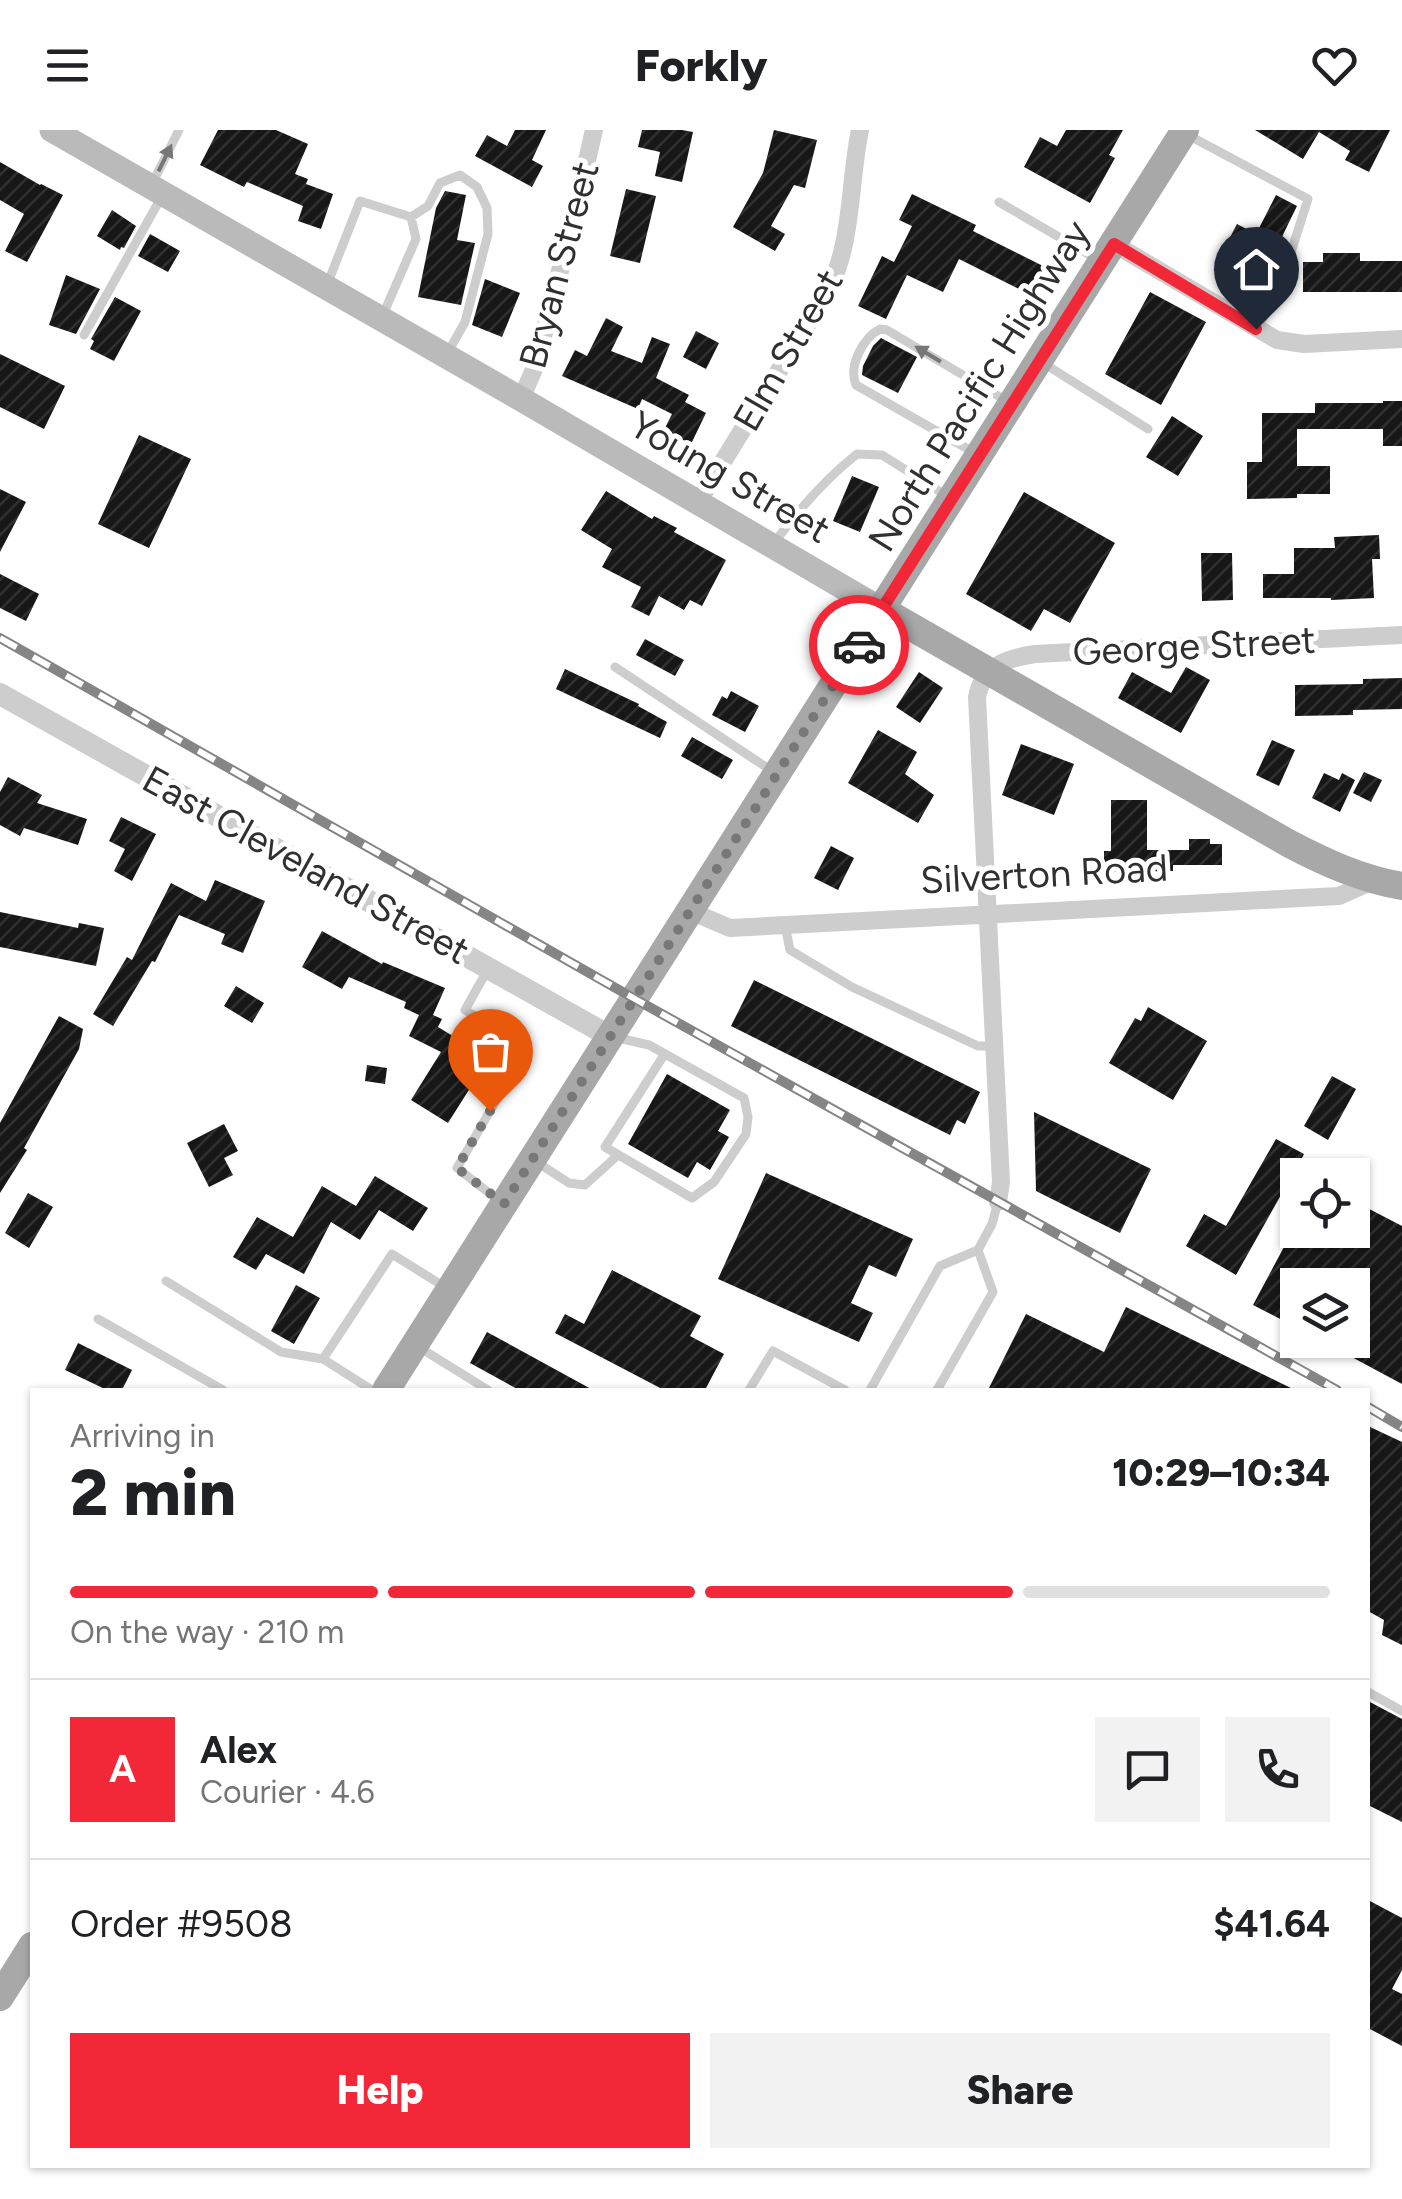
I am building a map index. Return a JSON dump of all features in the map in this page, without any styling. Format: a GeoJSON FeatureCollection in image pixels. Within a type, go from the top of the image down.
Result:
{"type":"FeatureCollection","features":[{"type":"Feature","properties":{"kind":"main road","name":"North Pacific Highway"},"geometry":{"type":"LineString","coordinates":[[387,1388],[1184,132]]}},
{"type":"Feature","properties":{"kind":"main road","name":"Young Street"},"geometry":{"type":"LineString","coordinates":[[67,134],[157,190],[1288,843],[1334,865],[1388,883]]}},
{"type":"Feature","properties":{"kind":"main road"},"geometry":{"type":"LineString","coordinates":[[0,1998],[30,1949]]}},
{"type":"Feature","properties":{"kind":"street","name":"Bryan Street"},"geometry":{"type":"LineString","coordinates":[[521,399],[535,366],[594,130]]}},
{"type":"Feature","properties":{"kind":"street","name":"Elm Street"},"geometry":{"type":"LineString","coordinates":[[698,502],[838,272],[860,130]]}},
{"type":"Feature","properties":{"kind":"street"},"geometry":{"type":"LineString","coordinates":[[1108,253],[1277,340],[1304,344],[1402,339]]}},
{"type":"Feature","properties":{"kind":"street","name":"George Street"},"geometry":{"type":"LineString","coordinates":[[990,671],[1008,658],[1035,654],[1402,635]]}},
{"type":"Feature","properties":{"kind":"street"},"geometry":{"type":"LineString","coordinates":[[990,671],[980,683],[976,697],[1001,1182],[998,1202]]}},
{"type":"Feature","properties":{"kind":"street","name":"East Cleveland Street"},"geometry":{"type":"LineString","coordinates":[[0,694],[611,1037]]}},
{"type":"Feature","properties":{"kind":"street","name":"Silverton Road"},"geometry":{"type":"LineString","coordinates":[[690,911],[730,928],[785,926],[1340,896],[1388,883]]}},
{"type":"Feature","properties":{"kind":"lane"},"geometry":{"type":"LineString","coordinates":[[84,334],[157,190],[179,130]]}},
{"type":"Feature","properties":{"kind":"lane"},"geometry":{"type":"LineString","coordinates":[[1184,132],[1308,199],[1278,294],[1256,329]]}},
{"type":"Feature","properties":{"kind":"lane"},"geometry":{"type":"LineString","coordinates":[[411,217],[428,206],[440,183],[460,175],[477,187],[487,208],[488,234],[465,322],[446,356]]}},
{"type":"Feature","properties":{"kind":"lane"},"geometry":{"type":"LineString","coordinates":[[326,287],[360,201],[411,217]]}},
{"type":"Feature","properties":{"kind":"lane"},"geometry":{"type":"LineString","coordinates":[[999,202],[1108,253]]}},
{"type":"Feature","properties":{"kind":"lane"},"geometry":{"type":"LineString","coordinates":[[381,319],[416,239],[411,217]]}},
{"type":"Feature","properties":{"kind":"lane"},"geometry":{"type":"LineString","coordinates":[[980,456],[856,385],[853,367],[870,334],[887,330],[1012,404]]}},
{"type":"Feature","properties":{"kind":"lane"},"geometry":{"type":"LineString","coordinates":[[1040,361],[1148,429]]}},
{"type":"Feature","properties":{"kind":"lane"},"geometry":{"type":"LineString","coordinates":[[772,545],[828,477],[856,454],[882,455],[952,499]]}},
{"type":"Feature","properties":{"kind":"lane"},"geometry":{"type":"LineString","coordinates":[[615,667],[777,774]]}},
{"type":"Feature","properties":{"kind":"lane"},"geometry":{"type":"LineString","coordinates":[[785,926],[790,950],[836,978],[978,1046],[994,1046]]}},
{"type":"Feature","properties":{"kind":"lane"},"geometry":{"type":"LineString","coordinates":[[489,968],[464,1010],[523,1054],[457,1168],[504,1204]]}},
{"type":"Feature","properties":{"kind":"lane"},"geometry":{"type":"LineString","coordinates":[[611,1037],[648,1045],[744,1098],[746,1134],[714,1182],[692,1198],[604,1146],[664,1055]]}},
{"type":"Feature","properties":{"kind":"lane"},"geometry":{"type":"LineString","coordinates":[[533,1160],[569,1184],[585,1185],[618,1154]]}},
{"type":"Feature","properties":{"kind":"lane"},"geometry":{"type":"LineString","coordinates":[[871,1388],[940,1266],[978,1250],[998,1202]]}},
{"type":"Feature","properties":{"kind":"lane"},"geometry":{"type":"LineString","coordinates":[[938,1388],[993,1292],[978,1250]]}},
{"type":"Feature","properties":{"kind":"lane"},"geometry":{"type":"LineString","coordinates":[[322,1359],[392,1254],[450,1290]]}},
{"type":"Feature","properties":{"kind":"lane"},"geometry":{"type":"LineString","coordinates":[[166,1281],[281,1352],[322,1359],[369,1388]]}},
{"type":"Feature","properties":{"kind":"lane"},"geometry":{"type":"LineString","coordinates":[[98,1320],[219,1388]]}},
{"type":"Feature","properties":{"kind":"lane"},"geometry":{"type":"LineString","coordinates":[[415,1345],[485,1388]]}},
{"type":"Feature","properties":{"kind":"lane"},"geometry":{"type":"LineString","coordinates":[[750,1388],[772,1351],[822,1385]]}},
{"type":"Feature","properties":{"kind":"lane"},"geometry":{"type":"LineString","coordinates":[[1370,1693],[1402,1710]]}},
{"type":"Feature","properties":{"kind":"building"},"geometry":{"type":"Polygon","coordinates":[[[218,130],[276,130],[308,144],[295,174],[308,179],[306,184],[333,194],[321,229],[298,221],[303,206],[247,182],[244,187],[200,165],[218,130]]]}},
{"type":"Feature","properties":{"kind":"building"},"geometry":{"type":"Polygon","coordinates":[[[515,130],[546,130],[532,160],[543,166],[532,187],[475,156],[487,135],[507,146],[515,130]]]}},
{"type":"Feature","properties":{"kind":"building"},"geometry":{"type":"Polygon","coordinates":[[[642,130],[693,132],[682,182],[655,176],[660,152],[638,147],[642,130]]]}},
{"type":"Feature","properties":{"kind":"building"},"geometry":{"type":"Polygon","coordinates":[[[774,130],[817,140],[805,188],[794,185],[771,226],[785,234],[775,251],[733,227],[763,173],[774,130]]]}},
{"type":"Feature","properties":{"kind":"building"},"geometry":{"type":"Polygon","coordinates":[[[1066,130],[1123,130],[1109,155],[1115,158],[1090,203],[1024,167],[1040,137],[1057,146],[1066,130]]]}},
{"type":"Feature","properties":{"kind":"building"},"geometry":{"type":"Polygon","coordinates":[[[1255,130],[1390,130],[1369,172],[1345,160],[1350,151],[1319,132],[1303,159],[1255,130]]]}},
{"type":"Feature","properties":{"kind":"building"},"geometry":{"type":"Polygon","coordinates":[[[0,162],[63,195],[27,262],[5,251],[24,214],[0,200],[0,162]]]}},
{"type":"Feature","properties":{"kind":"building"},"geometry":{"type":"Polygon","coordinates":[[[626,189],[656,196],[640,263],[610,256],[626,189]]]}},
{"type":"Feature","properties":{"kind":"building"},"geometry":{"type":"Polygon","coordinates":[[[445,191],[466,195],[457,240],[475,243],[461,305],[418,297],[436,208],[445,191]]]}},
{"type":"Feature","properties":{"kind":"building"},"geometry":{"type":"Polygon","coordinates":[[[912,194],[976,225],[973,231],[1049,269],[1035,297],[959,259],[943,292],[907,275],[886,319],[858,306],[882,256],[894,262],[912,226],[899,220],[912,194]]]}},
{"type":"Feature","properties":{"kind":"building"},"geometry":{"type":"Polygon","coordinates":[[[1276,195],[1297,206],[1264,281],[1267,290],[1248,297],[1239,273],[1260,265],[1225,247],[1237,224],[1256,234],[1276,195]]]}},
{"type":"Feature","properties":{"kind":"building"},"geometry":{"type":"Polygon","coordinates":[[[112,210],[136,226],[120,250],[97,236],[112,210]]]}},
{"type":"Feature","properties":{"kind":"building"},"geometry":{"type":"Polygon","coordinates":[[[150,234],[180,251],[168,272],[138,256],[150,234]]]}},
{"type":"Feature","properties":{"kind":"building"},"geometry":{"type":"Polygon","coordinates":[[[1323,253],[1360,253],[1360,261],[1402,261],[1402,292],[1303,292],[1303,262],[1323,262],[1323,253]]]}},
{"type":"Feature","properties":{"kind":"building"},"geometry":{"type":"Polygon","coordinates":[[[66,275],[100,289],[76,334],[49,325],[66,275]]]}},
{"type":"Feature","properties":{"kind":"building"},"geometry":{"type":"Polygon","coordinates":[[[485,279],[520,293],[502,337],[472,325],[485,279]]]}},
{"type":"Feature","properties":{"kind":"building"},"geometry":{"type":"Polygon","coordinates":[[[1150,292],[1206,322],[1161,405],[1105,374],[1150,292]]]}},
{"type":"Feature","properties":{"kind":"building"},"geometry":{"type":"Polygon","coordinates":[[[115,297],[141,311],[114,361],[90,349],[94,341],[91,339],[115,297]]]}},
{"type":"Feature","properties":{"kind":"building"},"geometry":{"type":"Polygon","coordinates":[[[606,318],[623,327],[611,351],[642,363],[652,337],[670,344],[656,378],[689,395],[685,402],[706,413],[691,444],[664,430],[672,414],[642,399],[638,409],[562,376],[575,350],[587,356],[606,318]]]}},
{"type":"Feature","properties":{"kind":"building"},"geometry":{"type":"Polygon","coordinates":[[[696,331],[719,343],[706,369],[683,357],[696,331]]]}},
{"type":"Feature","properties":{"kind":"building"},"geometry":{"type":"Polygon","coordinates":[[[881,338],[917,357],[898,393],[862,375],[873,346],[881,338]]]}},
{"type":"Feature","properties":{"kind":"building"},"geometry":{"type":"Polygon","coordinates":[[[0,354],[65,386],[44,429],[0,407],[0,354]]]}},
{"type":"Feature","properties":{"kind":"building"},"geometry":{"type":"Polygon","coordinates":[[[1402,401],[1402,446],[1383,446],[1383,429],[1297,429],[1297,466],[1330,466],[1330,494],[1247,499],[1247,462],[1262,462],[1262,413],[1315,413],[1315,403],[1402,401]]]}},
{"type":"Feature","properties":{"kind":"building"},"geometry":{"type":"Polygon","coordinates":[[[1172,416],[1203,436],[1178,476],[1146,457],[1172,416]]]}},
{"type":"Feature","properties":{"kind":"building"},"geometry":{"type":"Polygon","coordinates":[[[139,435],[191,459],[149,548],[98,524],[139,435]]]}},
{"type":"Feature","properties":{"kind":"building"},"geometry":{"type":"Polygon","coordinates":[[[852,476],[879,487],[860,532],[833,521],[852,476]]]}},
{"type":"Feature","properties":{"kind":"building"},"geometry":{"type":"Polygon","coordinates":[[[0,489],[26,502],[0,552],[0,489]]]}},
{"type":"Feature","properties":{"kind":"building"},"geometry":{"type":"Polygon","coordinates":[[[606,491],[652,519],[654,516],[677,528],[674,532],[726,560],[702,606],[690,600],[684,610],[659,596],[649,616],[631,607],[641,587],[602,567],[612,549],[581,530],[606,491]]]}},
{"type":"Feature","properties":{"kind":"building"},"geometry":{"type":"Polygon","coordinates":[[[1024,492],[1115,543],[1070,623],[1044,609],[1031,631],[966,594],[1024,492]]]}},
{"type":"Feature","properties":{"kind":"building"},"geometry":{"type":"Polygon","coordinates":[[[1379,535],[1380,559],[1372,559],[1374,598],[1263,598],[1263,574],[1294,574],[1294,548],[1335,548],[1334,537],[1379,535]]]}},
{"type":"Feature","properties":{"kind":"building"},"geometry":{"type":"Polygon","coordinates":[[[1201,553],[1232,553],[1233,600],[1202,601],[1201,553]]]}},
{"type":"Feature","properties":{"kind":"building"},"geometry":{"type":"Polygon","coordinates":[[[0,574],[39,594],[26,621],[0,608],[0,574]]]}},
{"type":"Feature","properties":{"kind":"building"},"geometry":{"type":"Polygon","coordinates":[[[645,639],[684,660],[675,676],[636,655],[645,639]]]}},
{"type":"Feature","properties":{"kind":"building"},"geometry":{"type":"Polygon","coordinates":[[[1186,667],[1210,680],[1181,733],[1118,698],[1132,672],[1171,693],[1186,667]]]}},
{"type":"Feature","properties":{"kind":"building"},"geometry":{"type":"Polygon","coordinates":[[[565,669],[639,704],[667,722],[660,738],[556,689],[565,669]]]}},
{"type":"Feature","properties":{"kind":"building"},"geometry":{"type":"Polygon","coordinates":[[[919,672],[943,688],[920,723],[896,707],[919,672]]]}},
{"type":"Feature","properties":{"kind":"building"},"geometry":{"type":"Polygon","coordinates":[[[1402,678],[1402,709],[1295,716],[1295,685],[1363,684],[1363,679],[1402,678]]]}},
{"type":"Feature","properties":{"kind":"building"},"geometry":{"type":"Polygon","coordinates":[[[731,691],[759,706],[745,732],[712,715],[722,696],[727,699],[731,691]]]}},
{"type":"Feature","properties":{"kind":"building"},"geometry":{"type":"Polygon","coordinates":[[[878,730],[917,752],[905,774],[934,795],[918,823],[848,783],[878,730]]]}},
{"type":"Feature","properties":{"kind":"building"},"geometry":{"type":"Polygon","coordinates":[[[692,737],[733,760],[722,779],[681,756],[692,737]]]}},
{"type":"Feature","properties":{"kind":"building"},"geometry":{"type":"Polygon","coordinates":[[[1272,740],[1295,750],[1279,786],[1256,775],[1272,740]]]}},
{"type":"Feature","properties":{"kind":"building"},"geometry":{"type":"Polygon","coordinates":[[[1021,744],[1074,764],[1054,815],[1002,795],[1021,744]]]}},
{"type":"Feature","properties":{"kind":"building"},"geometry":{"type":"Polygon","coordinates":[[[1364,772],[1382,780],[1371,802],[1353,793],[1364,772]]]}},
{"type":"Feature","properties":{"kind":"building"},"geometry":{"type":"Polygon","coordinates":[[[1324,773],[1339,780],[1342,773],[1355,780],[1340,812],[1312,798],[1324,773]]]}},
{"type":"Feature","properties":{"kind":"building"},"geometry":{"type":"Polygon","coordinates":[[[8,777],[42,795],[37,803],[87,819],[78,845],[24,828],[20,836],[0,825],[0,792],[8,777]]]}},
{"type":"Feature","properties":{"kind":"building"},"geometry":{"type":"Polygon","coordinates":[[[1111,800],[1147,800],[1147,850],[1189,850],[1189,839],[1210,839],[1210,844],[1222,844],[1222,865],[1173,865],[1173,871],[1104,872],[1104,851],[1111,851],[1111,800]]]}},
{"type":"Feature","properties":{"kind":"building"},"geometry":{"type":"Polygon","coordinates":[[[121,817],[156,834],[132,881],[114,871],[125,849],[109,841],[121,817]]]}},
{"type":"Feature","properties":{"kind":"building"},"geometry":{"type":"Polygon","coordinates":[[[831,846],[854,858],[838,890],[814,878],[831,846]]]}},
{"type":"Feature","properties":{"kind":"building"},"geometry":{"type":"Polygon","coordinates":[[[215,880],[265,901],[243,953],[221,944],[225,934],[179,915],[155,962],[152,961],[113,1026],[93,1014],[127,957],[132,960],[171,883],[206,901],[215,880]]]}},
{"type":"Feature","properties":{"kind":"building"},"geometry":{"type":"Polygon","coordinates":[[[0,912],[78,928],[79,923],[104,928],[96,966],[0,947],[0,912]]]}},
{"type":"Feature","properties":{"kind":"building"},"geometry":{"type":"Polygon","coordinates":[[[322,931],[382,964],[445,988],[433,1015],[442,1019],[438,1027],[489,1058],[448,1123],[411,1100],[441,1052],[409,1036],[419,1015],[404,1008],[406,1002],[349,977],[342,989],[302,967],[322,931]]]}},
{"type":"Feature","properties":{"kind":"building"},"geometry":{"type":"Polygon","coordinates":[[[754,980],[980,1092],[965,1124],[957,1120],[950,1135],[731,1026],[754,980]]]}},
{"type":"Feature","properties":{"kind":"building"},"geometry":{"type":"Polygon","coordinates":[[[236,986],[264,1003],[252,1023],[224,1006],[236,986]]]}},
{"type":"Feature","properties":{"kind":"building"},"geometry":{"type":"Polygon","coordinates":[[[1148,1007],[1207,1041],[1173,1100],[1109,1063],[1135,1018],[1141,1021],[1148,1007]]]}},
{"type":"Feature","properties":{"kind":"building"},"geometry":{"type":"Polygon","coordinates":[[[59,1016],[83,1029],[79,1049],[0,1193],[0,1123],[59,1016]]]}},
{"type":"Feature","properties":{"kind":"building"},"geometry":{"type":"Polygon","coordinates":[[[367,1065],[387,1068],[385,1084],[365,1081],[367,1065]]]}},
{"type":"Feature","properties":{"kind":"building"},"geometry":{"type":"Polygon","coordinates":[[[667,1074],[730,1110],[718,1131],[729,1137],[710,1170],[697,1162],[688,1178],[628,1144],[667,1074]]]}},
{"type":"Feature","properties":{"kind":"building"},"geometry":{"type":"Polygon","coordinates":[[[1332,1076],[1356,1089],[1328,1140],[1304,1126],[1332,1076]]]}},
{"type":"Feature","properties":{"kind":"building"},"geometry":{"type":"Polygon","coordinates":[[[1034,1112],[1151,1169],[1120,1233],[1036,1191],[1034,1112]]]}},
{"type":"Feature","properties":{"kind":"building"},"geometry":{"type":"Polygon","coordinates":[[[224,1124],[238,1151],[224,1158],[233,1175],[209,1187],[187,1143],[224,1124]]]}},
{"type":"Feature","properties":{"kind":"building"},"geometry":{"type":"Polygon","coordinates":[[[1276,1139],[1304,1154],[1302,1158],[1280,1158],[1280,1197],[1236,1275],[1186,1246],[1204,1214],[1226,1226],[1276,1139]]]}},
{"type":"Feature","properties":{"kind":"building"},"geometry":{"type":"Polygon","coordinates":[[[766,1173],[913,1239],[896,1277],[869,1265],[851,1303],[873,1313],[859,1342],[718,1279],[766,1173]]]}},
{"type":"Feature","properties":{"kind":"building"},"geometry":{"type":"Polygon","coordinates":[[[375,1176],[428,1208],[413,1231],[379,1210],[360,1240],[331,1222],[304,1274],[266,1254],[256,1270],[233,1257],[257,1217],[293,1237],[322,1186],[356,1206],[375,1176]]]}},
{"type":"Feature","properties":{"kind":"building"},"geometry":{"type":"Polygon","coordinates":[[[28,1193],[53,1207],[29,1248],[5,1233],[28,1193]]]}},
{"type":"Feature","properties":{"kind":"building"},"geometry":{"type":"Polygon","coordinates":[[[1370,1209],[1402,1226],[1402,1384],[1354,1358],[1370,1358],[1370,1268],[1280,1268],[1280,1319],[1253,1305],[1283,1248],[1370,1248],[1370,1209]]]}},
{"type":"Feature","properties":{"kind":"building"},"geometry":{"type":"Polygon","coordinates":[[[612,1270],[701,1316],[690,1336],[724,1354],[706,1388],[660,1388],[555,1333],[565,1314],[584,1324],[612,1270]]]}},
{"type":"Feature","properties":{"kind":"building"},"geometry":{"type":"Polygon","coordinates":[[[296,1285],[320,1298],[294,1344],[271,1331],[296,1285]]]}},
{"type":"Feature","properties":{"kind":"building"},"geometry":{"type":"Polygon","coordinates":[[[1126,1307],[1291,1388],[989,1388],[1026,1314],[1104,1352],[1126,1307]]]}},
{"type":"Feature","properties":{"kind":"building"},"geometry":{"type":"Polygon","coordinates":[[[487,1332],[589,1388],[515,1388],[470,1363],[487,1332]]]}},
{"type":"Feature","properties":{"kind":"building"},"geometry":{"type":"Polygon","coordinates":[[[78,1343],[132,1370],[123,1388],[103,1388],[65,1370],[78,1343]]]}},
{"type":"Feature","properties":{"kind":"building"},"geometry":{"type":"Polygon","coordinates":[[[1370,1427],[1402,1442],[1402,1645],[1382,1635],[1384,1620],[1370,1612],[1370,1427]]]}},
{"type":"Feature","properties":{"kind":"building"},"geometry":{"type":"Polygon","coordinates":[[[1370,1702],[1402,1719],[1402,1822],[1370,1806],[1370,1702]]]}},
{"type":"Feature","properties":{"kind":"building"},"geometry":{"type":"Polygon","coordinates":[[[1370,1901],[1402,1918],[1402,1970],[1392,1989],[1402,1994],[1402,2046],[1370,2029],[1370,1901]]]}},
{"type":"Feature","properties":{"kind":"railway"},"geometry":{"type":"LineString","coordinates":[[0,638],[635,999],[1333,1388]]}},
{"type":"Feature","properties":{"kind":"railway"},"geometry":{"type":"LineString","coordinates":[[1370,1408],[1402,1427]]}},
{"type":"Feature","properties":{"kind":"way so far"},"geometry":{"type":"LineString","coordinates":[[490,1111],[457,1168],[504,1204],[859,645]]}},
{"type":"Feature","properties":{"kind":"route"},"geometry":{"type":"LineString","coordinates":[[859,645],[1114,244],[1256,329]]}}]}
